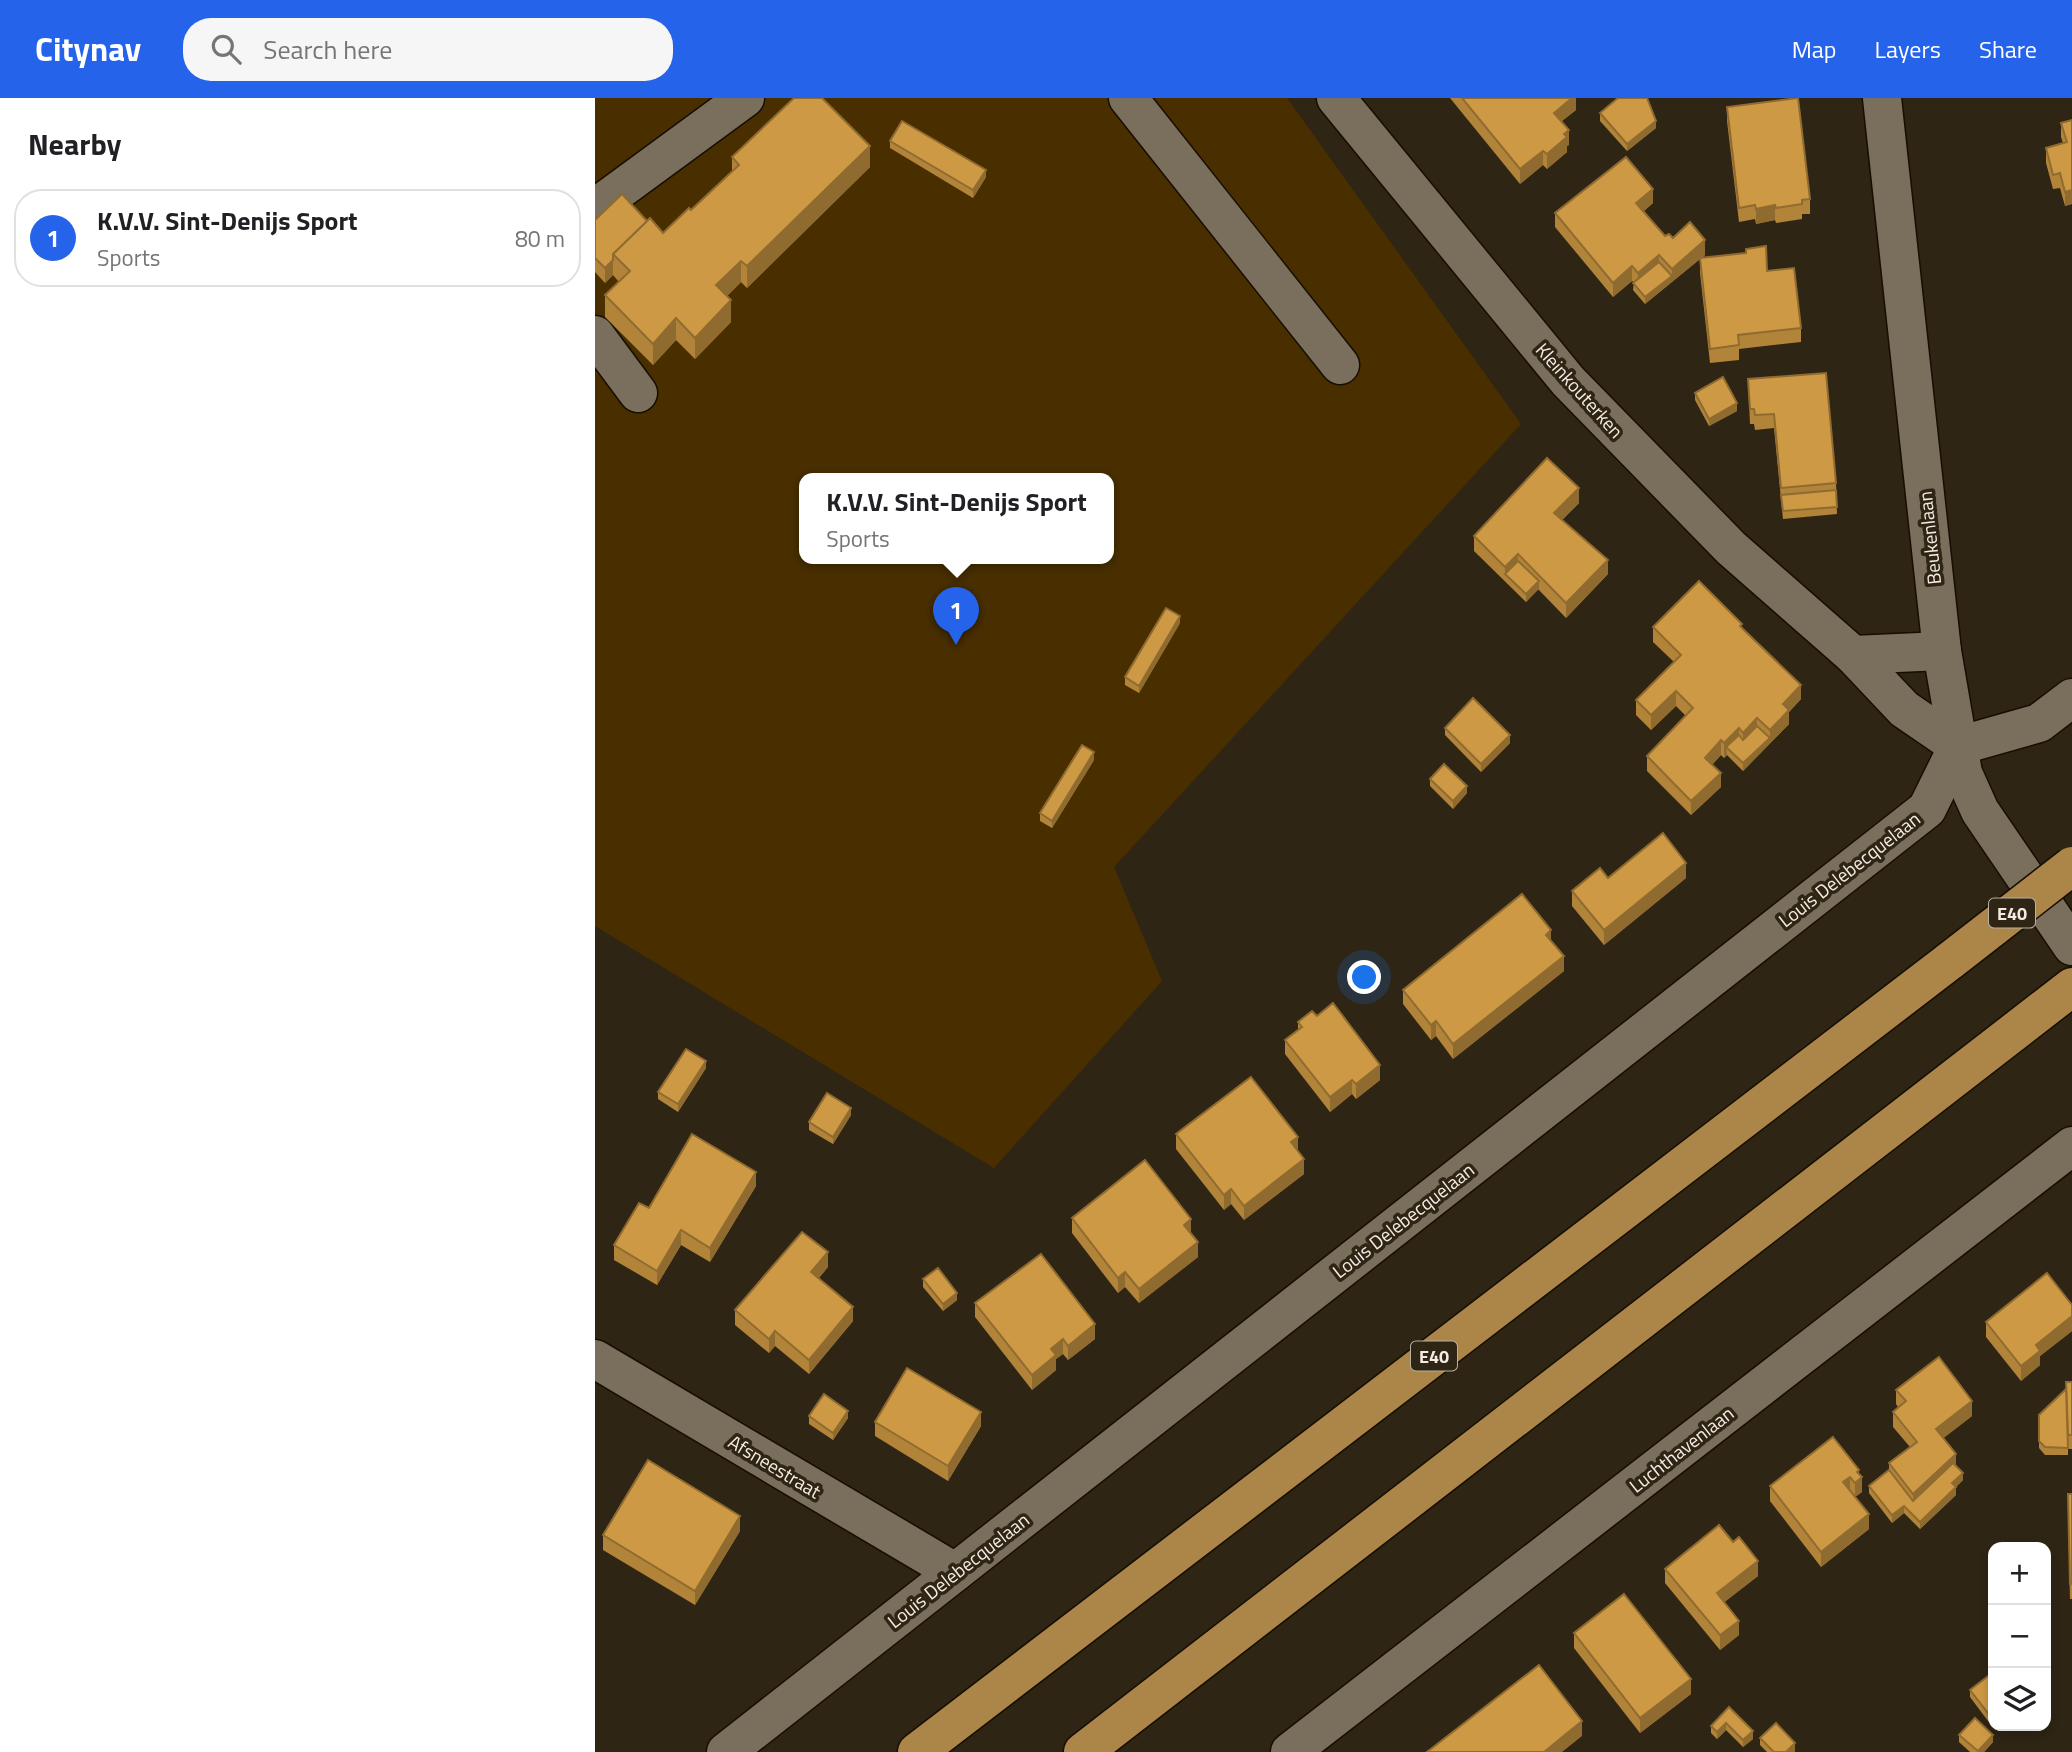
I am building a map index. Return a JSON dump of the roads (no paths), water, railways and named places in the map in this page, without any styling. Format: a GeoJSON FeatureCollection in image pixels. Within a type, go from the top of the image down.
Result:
{"type":"FeatureCollection","features":[{"type":"Feature","properties":{"kind":"highway","name":"E40"},"geometry":{"type":"LineString","coordinates":[[917,1752],[2072,866]]}},
{"type":"Feature","properties":{"kind":"highway"},"geometry":{"type":"LineString","coordinates":[[1083,1752],[2072,987]]}},
{"type":"Feature","properties":{"kind":"street"},"geometry":{"type":"LineString","coordinates":[[595,208],[745,98]]}},
{"type":"Feature","properties":{"kind":"street"},"geometry":{"type":"LineString","coordinates":[[1128,98],[1340,365]]}},
{"type":"Feature","properties":{"kind":"street","name":"Kleinkouterken"},"geometry":{"type":"LineString","coordinates":[[1336,98],[1568,381],[1731,548],[1853,655],[1904,709],[1958,746]]}},
{"type":"Feature","properties":{"kind":"street","name":"Beukenlaan"},"geometry":{"type":"LineString","coordinates":[[1882,98],[1942,651],[1963,773],[1980,811],[2072,946]]}},
{"type":"Feature","properties":{"kind":"street"},"geometry":{"type":"LineString","coordinates":[[595,335],[638,393]]}},
{"type":"Feature","properties":{"kind":"street"},"geometry":{"type":"LineString","coordinates":[[1853,655],[1942,651]]}},
{"type":"Feature","properties":{"kind":"street"},"geometry":{"type":"LineString","coordinates":[[1958,746],[2039,723],[2072,698]]}},
{"type":"Feature","properties":{"kind":"street","name":"Louis Delebecquelaan"},"geometry":{"type":"LineString","coordinates":[[726,1752],[1927,809],[1958,746]]}},
{"type":"Feature","properties":{"kind":"street","name":"Luchthavenlaan"},"geometry":{"type":"LineString","coordinates":[[1301,1749],[2072,1146]]}},
{"type":"Feature","properties":{"kind":"street","name":"Afsneestraat"},"geometry":{"type":"LineString","coordinates":[[595,1359],[955,1572]]}},
{"type":"Feature","properties":{"kind":"place","name":"K.V.V. Sint-Denijs Sport"},"geometry":{"type":"Point","coordinates":[956,645]}}]}
